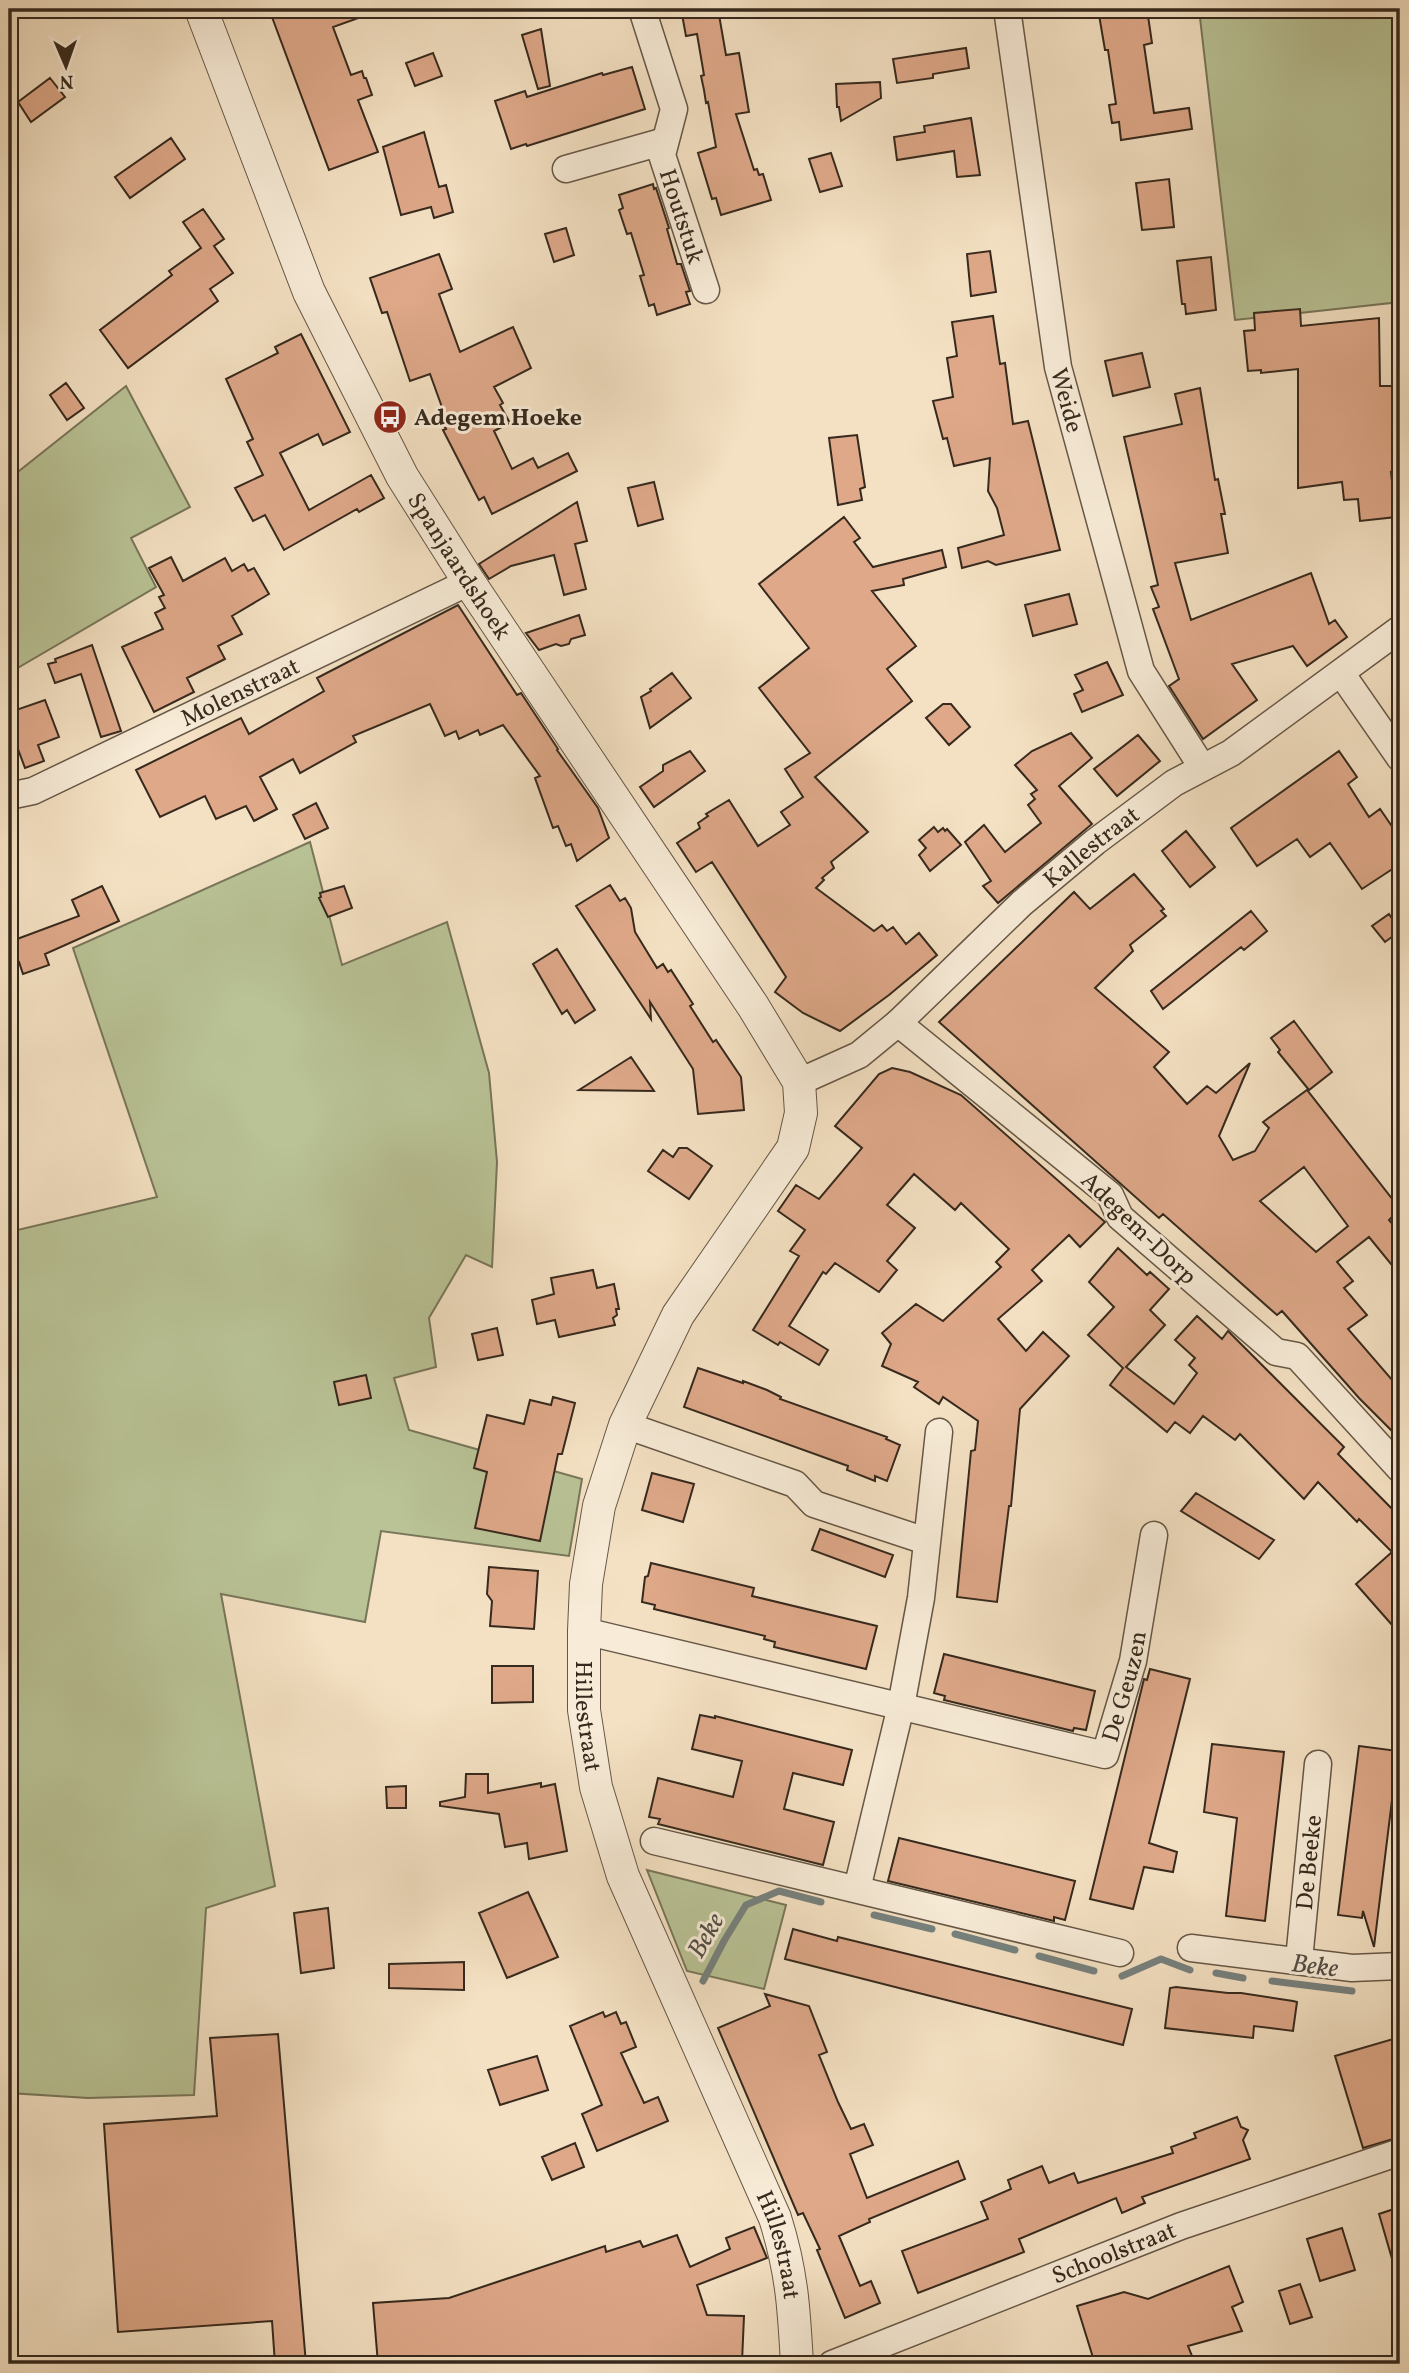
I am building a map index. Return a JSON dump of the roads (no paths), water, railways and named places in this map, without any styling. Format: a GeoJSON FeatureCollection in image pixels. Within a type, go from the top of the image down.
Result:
{"type":"FeatureCollection","features":[{"type":"Feature","properties":{"kind":"street","name":"Spanjaardshoek"},"geometry":{"type":"LineString","coordinates":[[201,9],[309,292],[402,476],[469,582],[753,1006],[799,1082]]}},
{"type":"Feature","properties":{"kind":"street","name":"Houtstuk"},"geometry":{"type":"LineString","coordinates":[[642,9],[674,109],[662,155],[706,290]]}},
{"type":"Feature","properties":{"kind":"street","name":"Weide"},"geometry":{"type":"LineString","coordinates":[[1007,9],[1058,366],[1141,671],[1202,767]]}},
{"type":"Feature","properties":{"kind":"street","name":"Houtstuk"},"geometry":{"type":"LineString","coordinates":[[566,169],[665,141]]}},
{"type":"Feature","properties":{"kind":"street","name":"Molenstraat"},"geometry":{"type":"LineString","coordinates":[[9,796],[33,790],[469,582]]}},
{"type":"Feature","properties":{"kind":"street","name":"Kallestraat"},"geometry":{"type":"LineString","coordinates":[[799,1082],[859,1055],[898,1023],[945,975],[1032,895],[1115,828],[1174,783],[1231,753],[1400,629]]}},
{"type":"Feature","properties":{"kind":"street"},"geometry":{"type":"LineString","coordinates":[[1341,673],[1400,758]]}},
{"type":"Feature","properties":{"kind":"street","name":"Adegem-Dorp"},"geometry":{"type":"LineString","coordinates":[[898,1023],[1110,1195],[1120,1217],[1276,1352],[1297,1356],[1400,1469]]}},
{"type":"Feature","properties":{"kind":"street","name":"Hillestraat"},"geometry":{"type":"LineString","coordinates":[[797,2364],[794,2299],[788,2258],[775,2218],[623,1876],[596,1787],[584,1710],[584,1631],[586,1584],[599,1506],[625,1425],[678,1315],[793,1149],[801,1113],[799,1082]]}},
{"type":"Feature","properties":{"kind":"street"},"geometry":{"type":"LineString","coordinates":[[625,1425],[795,1484],[814,1504],[926,1541]]}},
{"type":"Feature","properties":{"kind":"street"},"geometry":{"type":"LineString","coordinates":[[857,1889],[901,1706],[920,1598],[939,1432]]}},
{"type":"Feature","properties":{"kind":"street","name":"De Geuzen"},"geometry":{"type":"LineString","coordinates":[[584,1631],[1105,1755],[1133,1661],[1154,1535]]}},
{"type":"Feature","properties":{"kind":"street","name":"De Beeke"},"geometry":{"type":"LineString","coordinates":[[1299,1960],[1318,1764]]}},
{"type":"Feature","properties":{"kind":"street"},"geometry":{"type":"LineString","coordinates":[[654,1841],[1120,1953]]}},
{"type":"Feature","properties":{"kind":"street"},"geometry":{"type":"LineString","coordinates":[[1191,1948],[1352,1968],[1400,1966]]}},
{"type":"Feature","properties":{"kind":"street","name":"Schoolstraat"},"geometry":{"type":"LineString","coordinates":[[832,2364],[1181,2226],[1400,2152]]}},
{"type":"Feature","properties":{"kind":"waterway","name":"Beke"},"geometry":{"type":"LineString","coordinates":[[703,1981],[746,1905],[779,1891],[821,1902]]}},
{"type":"Feature","properties":{"kind":"waterway","name":"Beke"},"geometry":{"type":"LineString","coordinates":[[874,1915],[932,1929]]}},
{"type":"Feature","properties":{"kind":"waterway","name":"Beke"},"geometry":{"type":"LineString","coordinates":[[955,1934],[1015,1950]]}},
{"type":"Feature","properties":{"kind":"waterway","name":"Beke"},"geometry":{"type":"LineString","coordinates":[[1039,1956],[1094,1971]]}},
{"type":"Feature","properties":{"kind":"waterway","name":"Beke"},"geometry":{"type":"LineString","coordinates":[[1122,1976],[1161,1959],[1190,1970]]}},
{"type":"Feature","properties":{"kind":"waterway","name":"Beke"},"geometry":{"type":"LineString","coordinates":[[1216,1973],[1243,1978]]}},
{"type":"Feature","properties":{"kind":"waterway","name":"Beke"},"geometry":{"type":"LineString","coordinates":[[1272,1981],[1352,1991]]}},
{"type":"Feature","properties":{"kind":"place","name":"Adegem Hoeke"},"geometry":{"type":"Point","coordinates":[390,417]}}]}
